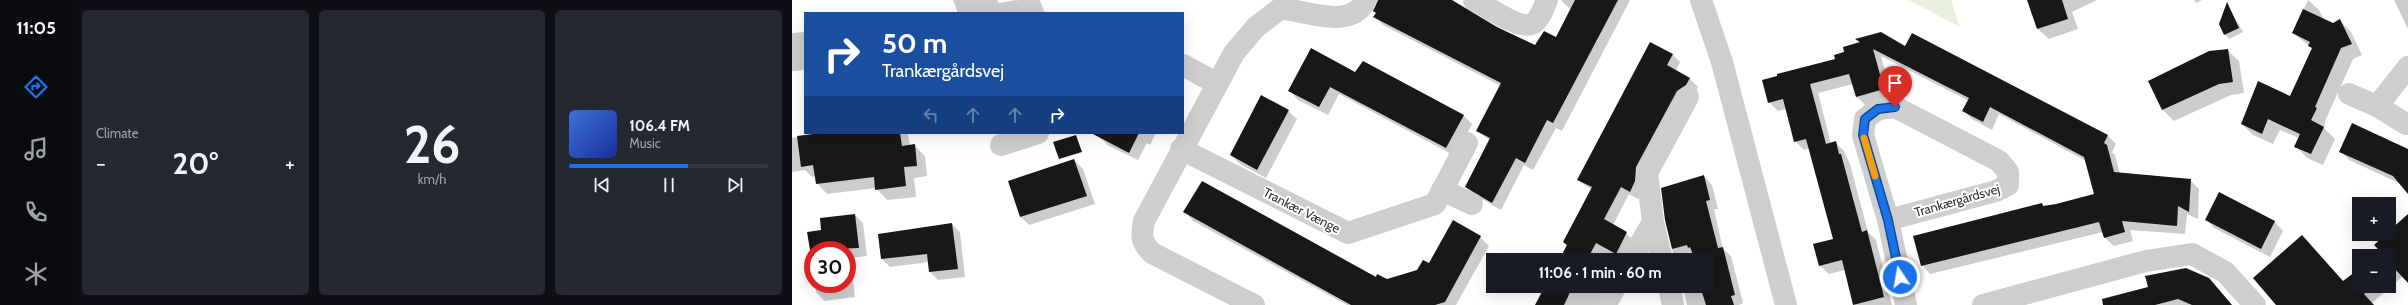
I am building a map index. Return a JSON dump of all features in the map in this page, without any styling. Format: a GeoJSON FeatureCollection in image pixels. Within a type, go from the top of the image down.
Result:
{"type":"FeatureCollection","features":[{"type":"Feature","properties":{"kind":"street"},"geometry":{"type":"LineString","coordinates":[[1028,0],[1033,12]]}},
{"type":"Feature","properties":{"kind":"street"},"geometry":{"type":"LineString","coordinates":[[1254,305],[1152,253],[1145,246],[1141,237],[1144,221],[1216,83],[1242,41],[1278,4],[1341,18],[1354,14],[1366,0]]}},
{"type":"Feature","properties":{"kind":"street"},"geometry":{"type":"LineString","coordinates":[[1474,0],[1520,25],[1532,24],[1539,17],[1547,0]]}},
{"type":"Feature","properties":{"kind":"street"},"geometry":{"type":"LineString","coordinates":[[1701,0],[1722,62],[1786,305]]}},
{"type":"Feature","properties":{"kind":"street"},"geometry":{"type":"LineString","coordinates":[[1184,66],[1216,83]]}},
{"type":"Feature","properties":{"kind":"street"},"geometry":{"type":"LineString","coordinates":[[2377,106],[2408,67]]}},
{"type":"Feature","properties":{"kind":"street"},"geometry":{"type":"LineString","coordinates":[[2349,94],[2377,106],[2406,124]]}},
{"type":"Feature","properties":{"kind":"street"},"geometry":{"type":"LineString","coordinates":[[1660,253],[1653,222],[1647,173],[1688,97]]}},
{"type":"Feature","properties":{"kind":"street","name":"Trankærgårdsvej"},"geometry":{"type":"LineString","coordinates":[[1888,220],[1996,191],[2008,185],[2008,172],[1999,161],[1895,107],[1878,109],[1865,119],[1863,135],[1888,220],[1906,305]]}},
{"type":"Feature","properties":{"kind":"street"},"geometry":{"type":"LineString","coordinates":[[1001,145],[1035,134]]}},
{"type":"Feature","properties":{"kind":"street","name":"Trankær Vænge"},"geometry":{"type":"LineString","coordinates":[[1181,149],[1348,233],[1435,204],[1467,143]]}},
{"type":"Feature","properties":{"kind":"street"},"geometry":{"type":"LineString","coordinates":[[1442,190],[1472,204]]}},
{"type":"Feature","properties":{"kind":"street"},"geometry":{"type":"LineString","coordinates":[[1635,253],[1653,222]]}},
{"type":"Feature","properties":{"kind":"street"},"geometry":{"type":"LineString","coordinates":[[1983,305],[2053,296],[2146,261],[2192,254],[2224,272],[2255,305]]}},
{"type":"Feature","properties":{"kind":"street"},"geometry":{"type":"LineString","coordinates":[[1605,305],[1612,293]]}},
{"type":"Feature","properties":{"kind":"street"},"geometry":{"type":"LineString","coordinates":[[1670,293],[1673,305]]}},
{"type":"Feature","properties":{"kind":"green space"},"geometry":{"type":"Polygon","coordinates":[[[1908,0],[1951,0],[1960,27],[1908,0]]]}},
{"type":"Feature","properties":{"kind":"building"},"geometry":{"type":"Polygon","coordinates":[[[1378,0],[1452,0],[1497,27],[1535,45],[1544,31],[1556,37],[1575,0],[1618,0],[1553,123],[1547,120],[1525,163],[1516,158],[1492,203],[1465,187],[1490,138],[1476,131],[1501,83],[1373,17],[1376,13],[1373,11],[1378,0]]]}},
{"type":"Feature","properties":{"kind":"building"},"geometry":{"type":"Polygon","coordinates":[[[2027,0],[2062,0],[2068,19],[2037,29],[2027,0]]]}},
{"type":"Feature","properties":{"kind":"building"},"geometry":{"type":"Polygon","coordinates":[[[2227,2],[2239,28],[2224,35],[2219,24],[2227,2]]]}},
{"type":"Feature","properties":{"kind":"building"},"geometry":{"type":"Polygon","coordinates":[[[2303,9],[2333,23],[2340,19],[2352,44],[2341,48],[2315,107],[2317,108],[2311,120],[2324,127],[2311,154],[2294,147],[2300,134],[2268,119],[2262,134],[2241,124],[2258,81],[2290,96],[2312,48],[2308,46],[2310,42],[2292,33],[2303,9]]]}},
{"type":"Feature","properties":{"kind":"building"},"geometry":{"type":"Polygon","coordinates":[[[1881,32],[1905,46],[1912,33],[2108,135],[2104,143],[2107,145],[2114,172],[2191,179],[2189,212],[2178,206],[2177,226],[2122,221],[2125,232],[2104,238],[2099,222],[1921,266],[1913,236],[2042,203],[2043,206],[2056,204],[2094,194],[2084,157],[1990,107],[1983,122],[1962,111],[1969,98],[1873,49],[1884,89],[1856,97],[1849,74],[1810,84],[1826,144],[1836,141],[1839,154],[1841,154],[1862,232],[1867,230],[1884,297],[1853,305],[1842,260],[1819,266],[1813,244],[1833,239],[1806,139],[1794,142],[1783,99],[1768,103],[1762,80],[1777,76],[1777,74],[1835,59],[1834,55],[1844,52],[1843,47],[1860,42],[1855,39],[1881,32]]]}},
{"type":"Feature","properties":{"kind":"building"},"geometry":{"type":"Polygon","coordinates":[[[1650,42],[1673,54],[1667,65],[1690,78],[1686,85],[1677,91],[1636,167],[1635,181],[1630,192],[1621,187],[1604,219],[1627,232],[1616,253],[1596,243],[1591,253],[1563,253],[1567,245],[1563,242],[1592,187],[1577,180],[1650,42]]]}},
{"type":"Feature","properties":{"kind":"building"},"geometry":{"type":"Polygon","coordinates":[[[1311,48],[1355,72],[1363,61],[1464,115],[1446,148],[1330,87],[1319,107],[1288,91],[1311,48]]]}},
{"type":"Feature","properties":{"kind":"building"},"geometry":{"type":"Polygon","coordinates":[[[2228,49],[2233,82],[2219,84],[2162,110],[2148,81],[2209,51],[2228,49]]]}},
{"type":"Feature","properties":{"kind":"building"},"geometry":{"type":"Polygon","coordinates":[[[1261,95],[1289,110],[1257,170],[1230,155],[1261,95]]]}},
{"type":"Feature","properties":{"kind":"building"},"geometry":{"type":"Polygon","coordinates":[[[2352,123],[2408,149],[2408,194],[2393,176],[2339,152],[2352,123]]]}},
{"type":"Feature","properties":{"kind":"building"},"geometry":{"type":"Polygon","coordinates":[[[813,134],[900,134],[902,146],[915,144],[917,166],[904,167],[906,186],[875,190],[874,177],[816,184],[813,165],[801,167],[797,136],[813,134]]]}},
{"type":"Feature","properties":{"kind":"building"},"geometry":{"type":"Polygon","coordinates":[[[1093,134],[1138,134],[1129,153],[1093,134]]]}},
{"type":"Feature","properties":{"kind":"building"},"geometry":{"type":"Polygon","coordinates":[[[1076,135],[1082,152],[1059,159],[1053,142],[1076,135]]]}},
{"type":"Feature","properties":{"kind":"building"},"geometry":{"type":"Polygon","coordinates":[[[1074,159],[1087,196],[1020,217],[1008,181],[1074,159]]]}},
{"type":"Feature","properties":{"kind":"building"},"geometry":{"type":"Polygon","coordinates":[[[1704,175],[1710,200],[1706,201],[1718,248],[1723,247],[1735,295],[1731,296],[1734,305],[1706,305],[1702,293],[1714,293],[1714,253],[1692,253],[1690,247],[1688,248],[1687,245],[1672,249],[1665,220],[1661,188],[1704,175]]]}},
{"type":"Feature","properties":{"kind":"building"},"geometry":{"type":"Polygon","coordinates":[[[1202,181],[1376,277],[1377,274],[1387,279],[1417,270],[1423,260],[1429,263],[1453,220],[1481,236],[1445,302],[1435,305],[1351,305],[1183,212],[1202,181]]]}},
{"type":"Feature","properties":{"kind":"building"},"geometry":{"type":"Polygon","coordinates":[[[2219,192],[2275,221],[2261,249],[2205,220],[2219,192]]]}},
{"type":"Feature","properties":{"kind":"building"},"geometry":{"type":"Polygon","coordinates":[[[855,214],[859,248],[856,248],[856,241],[808,241],[807,232],[821,230],[820,218],[855,214]]]}},
{"type":"Feature","properties":{"kind":"building"},"geometry":{"type":"Polygon","coordinates":[[[2408,214],[2408,283],[2396,270],[2396,249],[2378,249],[2374,245],[2378,241],[2396,241],[2396,225],[2408,214]]]}},
{"type":"Feature","properties":{"kind":"building"},"geometry":{"type":"Polygon","coordinates":[[[952,223],[958,269],[929,272],[927,254],[881,259],[878,234],[952,223]]]}},
{"type":"Feature","properties":{"kind":"building"},"geometry":{"type":"Polygon","coordinates":[[[2302,235],[2343,281],[2352,274],[2352,293],[2365,293],[2364,294],[2374,305],[2276,305],[2253,278],[2302,235]]]}},
{"type":"Feature","properties":{"kind":"building"},"geometry":{"type":"Polygon","coordinates":[[[2186,268],[2209,278],[2232,305],[2192,305],[2178,299],[2155,305],[2103,305],[2102,299],[2148,287],[2145,276],[2186,268]]]}},
{"type":"Feature","properties":{"kind":"building"},"geometry":{"type":"Polygon","coordinates":[[[1541,293],[1570,293],[1564,305],[1535,305],[1541,293]]]}},
{"type":"Feature","properties":{"kind":"slow traffic"},"geometry":{"type":"LineString","coordinates":[[1864,138],[1875,176]]}},
{"type":"Feature","properties":{"kind":"route"},"geometry":{"type":"LineString","coordinates":[[1895,107],[1878,109],[1865,119],[1863,135],[1888,220],[1900,277]]}}]}
